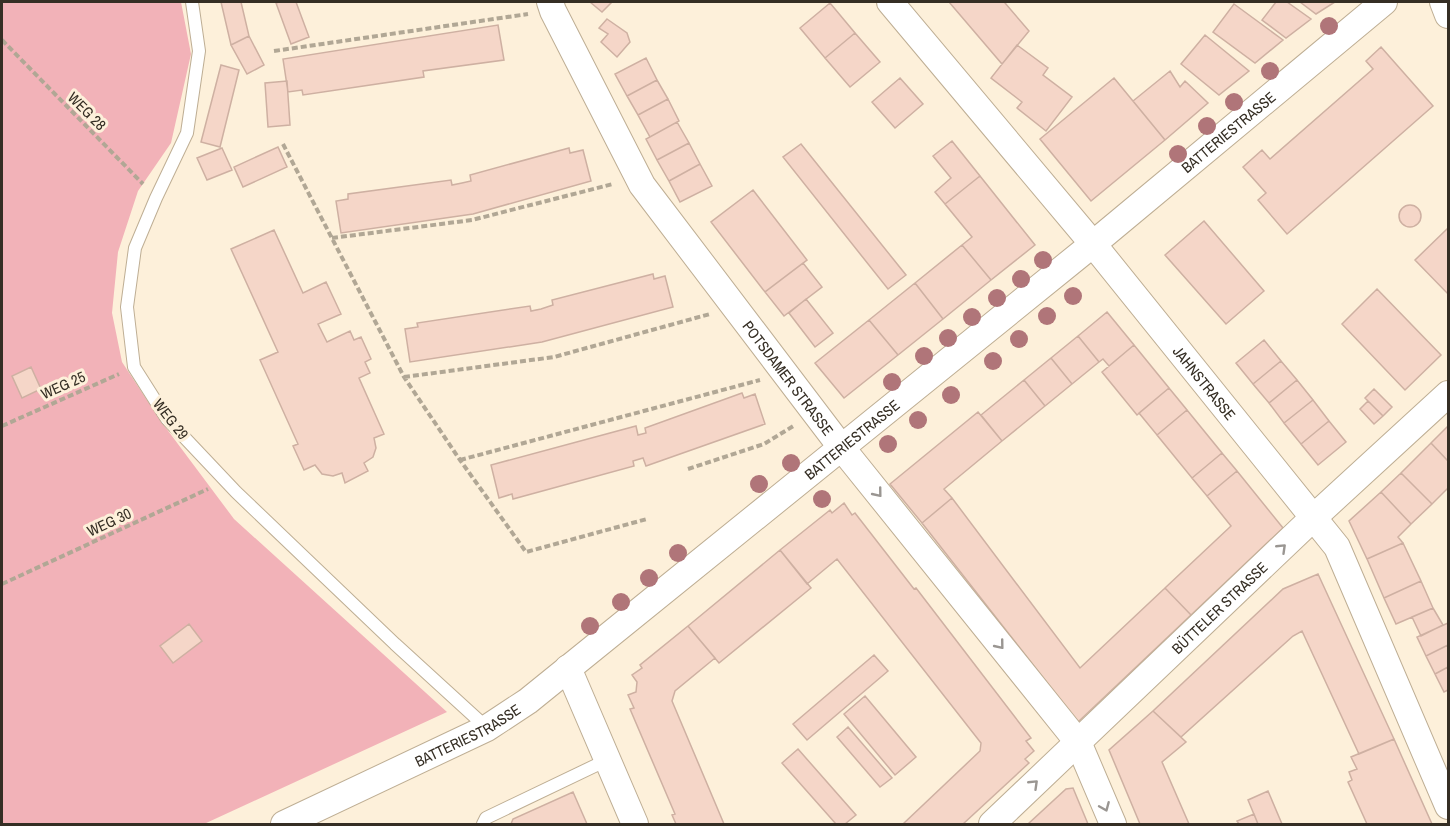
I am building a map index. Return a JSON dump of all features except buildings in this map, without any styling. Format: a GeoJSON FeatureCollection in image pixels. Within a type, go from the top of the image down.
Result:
{"type":"FeatureCollection","features":[{"type":"Feature","properties":{"kind":"street","name":"JAHNSTRASSE"},"geometry":{"type":"LineString","coordinates":[[890,2],[1094,244],[1337,547],[1449,806]]}},
{"type":"Feature","properties":{"kind":"street","name":"BATTERIESTRASSE"},"geometry":{"type":"LineString","coordinates":[[285,825],[487,728],[528,701],[1094,244],[1384,2]]}},
{"type":"Feature","properties":{"kind":"street"},"geometry":{"type":"LineString","coordinates":[[1443,2],[1449,15]]}},
{"type":"Feature","properties":{"kind":"street","name":"POTSDAMER STRASSE"},"geometry":{"type":"LineString","coordinates":[[551,6],[642,185],[842,447],[1078,742],[1113,825]]}},
{"type":"Feature","properties":{"kind":"street","name":"BÜTTELER STRASSE"},"geometry":{"type":"LineString","coordinates":[[992,825],[1313,518],[1449,394]]}},
{"type":"Feature","properties":{"kind":"street"},"geometry":{"type":"LineString","coordinates":[[568,668],[635,825]]}},
{"type":"Feature","properties":{"kind":"lane","name":"WEG 29"},"geometry":{"type":"LineString","coordinates":[[192,2],[199,51],[187,133],[135,248],[127,307],[134,367],[167,419],[226,481],[395,644],[487,728]]}},
{"type":"Feature","properties":{"kind":"lane"},"geometry":{"type":"LineString","coordinates":[[483,825],[486,818],[607,760]]}},
{"type":"Feature","properties":{"kind":"path"},"geometry":{"type":"LineString","coordinates":[[274,51],[551,6]]}},
{"type":"Feature","properties":{"kind":"path","name":"WEG 28"},"geometry":{"type":"LineString","coordinates":[[2,40],[156,198]]}},
{"type":"Feature","properties":{"kind":"path"},"geometry":{"type":"LineString","coordinates":[[283,144],[404,376],[460,460],[526,552],[647,519]]}},
{"type":"Feature","properties":{"kind":"path"},"geometry":{"type":"LineString","coordinates":[[332,238],[472,220],[615,183],[636,174]]}},
{"type":"Feature","properties":{"kind":"path"},"geometry":{"type":"LineString","coordinates":[[404,376],[554,357],[718,312],[732,303]]}},
{"type":"Feature","properties":{"kind":"path","name":"WEG 25"},"geometry":{"type":"LineString","coordinates":[[2,426],[134,367]]}},
{"type":"Feature","properties":{"kind":"path"},"geometry":{"type":"LineString","coordinates":[[460,460],[769,378],[783,370]]}},
{"type":"Feature","properties":{"kind":"path"},"geometry":{"type":"LineString","coordinates":[[688,469],[764,444],[778,437],[814,410]]}},
{"type":"Feature","properties":{"kind":"path","name":"WEG 30"},"geometry":{"type":"LineString","coordinates":[[2,584],[226,481]]}},
{"type":"Feature","properties":{"kind":"shaded area"},"geometry":{"type":"Polygon","coordinates":[[[2,2],[181,2],[191,54],[171,143],[138,191],[118,252],[112,313],[122,362],[160,420],[234,519],[447,712],[204,824],[2,824],[2,2]]]}}]}
